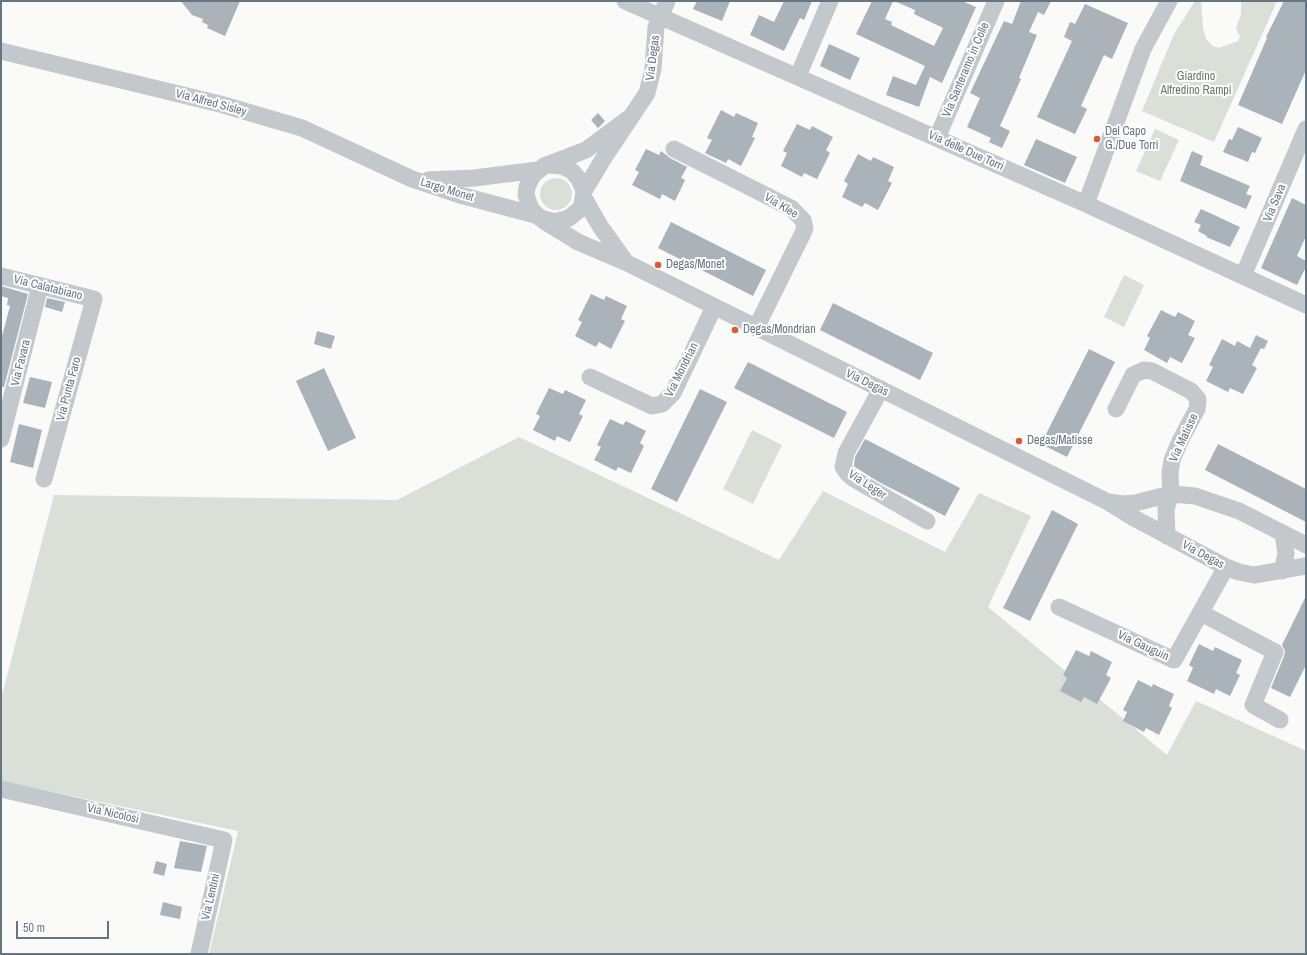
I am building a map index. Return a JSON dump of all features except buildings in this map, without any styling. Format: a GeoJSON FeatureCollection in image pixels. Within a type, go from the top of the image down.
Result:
{"type":"FeatureCollection","features":[{"type":"Feature","properties":{"kind":"street","name":"Via delle Due Torri"},"geometry":{"type":"LineString","coordinates":[[625,1],[664,9],[798,76],[1086,204],[1306,305]]}},
{"type":"Feature","properties":{"kind":"street"},"geometry":{"type":"LineString","coordinates":[[798,76],[830,1]]}},
{"type":"Feature","properties":{"kind":"street","name":"Via Santeramo in Colle"},"geometry":{"type":"LineString","coordinates":[[937,138],[996,1]]}},
{"type":"Feature","properties":{"kind":"street"},"geometry":{"type":"LineString","coordinates":[[1086,204],[1143,49],[1169,1]]}},
{"type":"Feature","properties":{"kind":"street","name":"Via Degas"},"geometry":{"type":"LineString","coordinates":[[629,118],[642,102],[650,85],[654,64],[656,28],[664,9]]}},
{"type":"Feature","properties":{"kind":"street","name":"Via Alfred Sisley"},"geometry":{"type":"LineString","coordinates":[[1,51],[220,104],[302,128],[412,179]]}},
{"type":"Feature","properties":{"kind":"street","name":"Largo Monet"},"geometry":{"type":"LineString","coordinates":[[544,167],[586,150],[629,118]]}},
{"type":"Feature","properties":{"kind":"street","name":"Largo Monet"},"geometry":{"type":"LineString","coordinates":[[412,179],[460,195],[555,222],[569,218],[579,210],[584,194],[629,118]]}},
{"type":"Feature","properties":{"kind":"street","name":"Via Sava"},"geometry":{"type":"LineString","coordinates":[[1243,276],[1306,129]]}},
{"type":"Feature","properties":{"kind":"street","name":"Via Klee"},"geometry":{"type":"LineString","coordinates":[[674,149],[790,208],[803,220],[805,228],[803,233],[756,328]]}},
{"type":"Feature","properties":{"kind":"street","name":"Largo Monet"},"geometry":{"type":"LineString","coordinates":[[412,179],[474,178],[544,167],[562,166],[572,171],[579,179],[584,194]]}},
{"type":"Feature","properties":{"kind":"street"},"geometry":{"type":"LineString","coordinates":[[540,218],[528,203],[526,195],[529,182],[544,167]]}},
{"type":"Feature","properties":{"kind":"street","name":"Via Degas"},"geometry":{"type":"LineString","coordinates":[[584,194],[604,232],[627,263]]}},
{"type":"Feature","properties":{"kind":"street","name":"Via Degas"},"geometry":{"type":"LineString","coordinates":[[540,218],[571,238],[627,263],[1108,502],[1134,518],[1226,567],[1248,574],[1265,574],[1306,566]]}},
{"type":"Feature","properties":{"kind":"street","name":"Via Calatabiano"},"geometry":{"type":"LineString","coordinates":[[1,276],[94,299]]}},
{"type":"Feature","properties":{"kind":"street","name":"Via Favara"},"geometry":{"type":"LineString","coordinates":[[1,439],[40,286]]}},
{"type":"Feature","properties":{"kind":"street","name":"Via Punta Faro"},"geometry":{"type":"LineString","coordinates":[[44,479],[94,299]]}},
{"type":"Feature","properties":{"kind":"street","name":"Via Mondrian"},"geometry":{"type":"LineString","coordinates":[[590,377],[652,406],[662,404],[673,393],[714,307]]}},
{"type":"Feature","properties":{"kind":"street","name":"Via Matisse"},"geometry":{"type":"LineString","coordinates":[[1116,409],[1133,376],[1144,370],[1152,371],[1197,396],[1199,402],[1197,409],[1172,460],[1170,473],[1171,494]]}},
{"type":"Feature","properties":{"kind":"street","name":"Via Leger"},"geometry":{"type":"LineString","coordinates":[[881,389],[846,453],[843,467],[854,479],[927,521]]}},
{"type":"Feature","properties":{"kind":"street","name":"Via Degas"},"geometry":{"type":"LineString","coordinates":[[1108,502],[1130,504],[1171,494],[1195,496],[1221,504],[1306,545]]}},
{"type":"Feature","properties":{"kind":"street"},"geometry":{"type":"LineString","coordinates":[[1167,536],[1166,509],[1171,494]]}},
{"type":"Feature","properties":{"kind":"street"},"geometry":{"type":"LineString","coordinates":[[1282,571],[1286,554],[1283,533]]}},
{"type":"Feature","properties":{"kind":"street","name":"Via Gauguin"},"geometry":{"type":"LineString","coordinates":[[1059,607],[1174,660],[1226,567]]}},
{"type":"Feature","properties":{"kind":"street"},"geometry":{"type":"LineString","coordinates":[[1201,613],[1275,652],[1252,706],[1280,720]]}},
{"type":"Feature","properties":{"kind":"street","name":"Via Nicolosi"},"geometry":{"type":"LineString","coordinates":[[1,789],[224,840]]}},
{"type":"Feature","properties":{"kind":"street","name":"Via Lentini"},"geometry":{"type":"LineString","coordinates":[[198,954],[224,840]]}},
{"type":"Feature","properties":{"kind":"green space","name":"Giardino Alfredino Rampi"},"geometry":{"type":"Polygon","coordinates":[[[1195,1],[1201,1],[1203,28],[1206,39],[1213,46],[1219,48],[1238,41],[1240,37],[1236,28],[1241,14],[1241,1],[1277,1],[1214,142],[1142,111],[1174,34],[1195,1]]]}},
{"type":"Feature","properties":{"kind":"green space"},"geometry":{"type":"Polygon","coordinates":[[[1155,129],[1179,140],[1160,181],[1136,171],[1155,129]]]}},
{"type":"Feature","properties":{"kind":"green space"},"geometry":{"type":"Polygon","coordinates":[[[553,178],[559,178],[569,185],[572,194],[571,200],[565,207],[559,210],[553,210],[543,203],[540,197],[540,191],[547,181],[553,178]]]}},
{"type":"Feature","properties":{"kind":"green space"},"geometry":{"type":"Polygon","coordinates":[[[1124,275],[1144,285],[1124,327],[1104,317],[1124,275]]]}},
{"type":"Feature","properties":{"kind":"green space"},"geometry":{"type":"Polygon","coordinates":[[[752,430],[782,445],[753,504],[723,489],[752,430]]]}},
{"type":"Feature","properties":{"kind":"green space"},"geometry":{"type":"Polygon","coordinates":[[[519,437],[779,560],[823,491],[945,552],[979,493],[1031,516],[988,607],[1167,755],[1196,701],[1306,751],[1306,954],[209,954],[238,831],[1,781],[1,699],[54,495],[397,500],[519,437]]]}},
{"type":"Feature","properties":{"kind":"place","name":"Del Capo G./Due Torri"},"geometry":{"type":"Point","coordinates":[1097,139]}},
{"type":"Feature","properties":{"kind":"place","name":"Degas/Monet"},"geometry":{"type":"Point","coordinates":[658,265]}},
{"type":"Feature","properties":{"kind":"place","name":"Degas/Mondrian"},"geometry":{"type":"Point","coordinates":[735,330]}},
{"type":"Feature","properties":{"kind":"place","name":"Degas/Matisse"},"geometry":{"type":"Point","coordinates":[1019,441]}}]}
